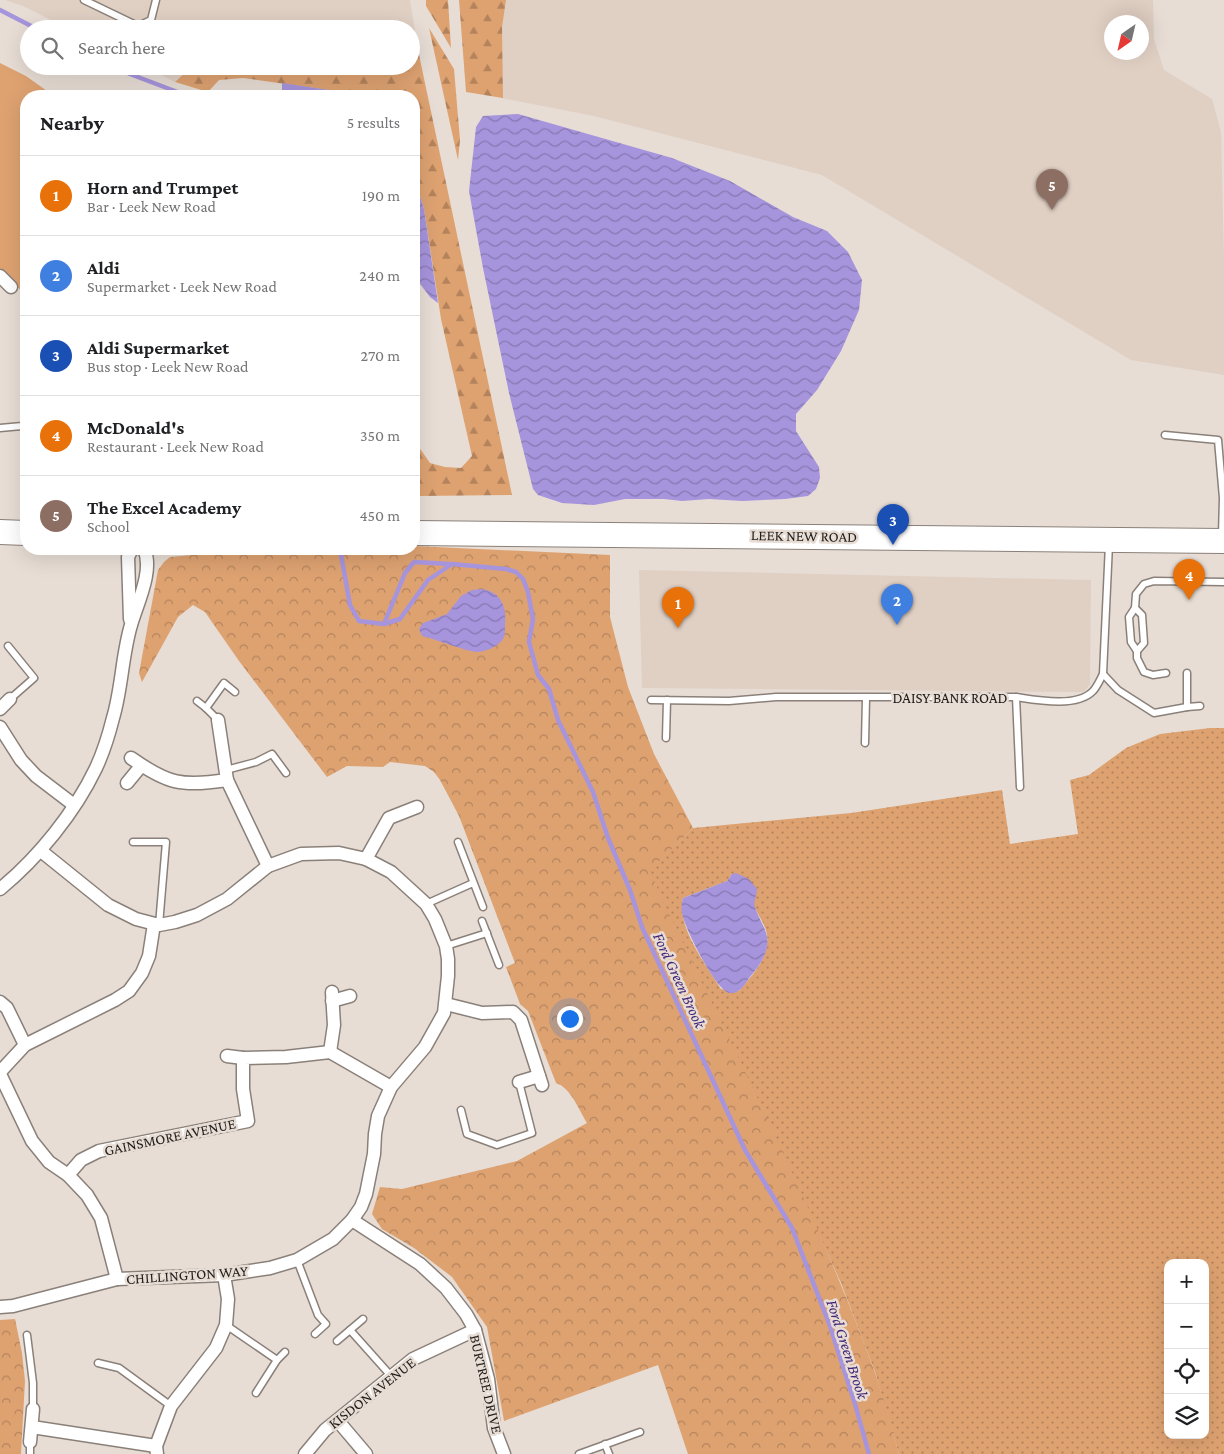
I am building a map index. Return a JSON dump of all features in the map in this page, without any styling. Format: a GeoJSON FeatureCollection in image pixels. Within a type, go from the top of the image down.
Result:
{"type":"FeatureCollection","features":[{"type":"Feature","properties":{"kind":"highway"},"geometry":{"type":"LineString","coordinates":[[0,532],[20,533]]}},
{"type":"Feature","properties":{"kind":"highway","name":"LEEK NEW ROAD"},"geometry":{"type":"LineString","coordinates":[[420,533],[1223,541]]}},
{"type":"Feature","properties":{"kind":"street"},"geometry":{"type":"LineString","coordinates":[[0,276],[11,287]]}},
{"type":"Feature","properties":{"kind":"street"},"geometry":{"type":"LineString","coordinates":[[129,555],[130,627]]}},
{"type":"Feature","properties":{"kind":"street"},"geometry":{"type":"LineString","coordinates":[[0,889],[41,851],[74,804],[96,768],[114,718],[130,627],[144,584],[147,555]]}},
{"type":"Feature","properties":{"kind":"street"},"geometry":{"type":"LineString","coordinates":[[0,709],[10,699]]}},
{"type":"Feature","properties":{"kind":"street"},"geometry":{"type":"LineString","coordinates":[[218,720],[227,775],[268,866]]}},
{"type":"Feature","properties":{"kind":"street"},"geometry":{"type":"LineString","coordinates":[[0,727],[21,760],[36,776],[74,804]]}},
{"type":"Feature","properties":{"kind":"street"},"geometry":{"type":"LineString","coordinates":[[127,784],[136,762],[163,778],[180,784],[195,784],[227,775]]}},
{"type":"Feature","properties":{"kind":"street"},"geometry":{"type":"LineString","coordinates":[[366,859],[389,818],[417,806]]}},
{"type":"Feature","properties":{"kind":"street","name":"CHILLINGTON WAY"},"geometry":{"type":"LineString","coordinates":[[0,1307],[13,1306],[117,1279],[224,1275],[270,1268],[298,1260],[333,1239],[352,1220],[361,1207],[366,1194],[374,1154],[378,1116],[391,1086],[425,1047],[444,1013],[446,1004],[448,959],[446,946],[435,919],[426,904],[391,872],[366,859],[339,853],[300,854],[268,866],[227,899],[197,915],[175,922],[157,924],[136,919],[108,906],[41,851]]}},
{"type":"Feature","properties":{"kind":"street"},"geometry":{"type":"LineString","coordinates":[[117,1279],[101,1218],[87,1195],[68,1175],[49,1162],[32,1141],[0,1073],[26,1045],[129,991],[142,973],[149,956],[157,924]]}},
{"type":"Feature","properties":{"kind":"street"},"geometry":{"type":"LineString","coordinates":[[330,1052],[334,1025],[332,996],[350,996]]}},
{"type":"Feature","properties":{"kind":"street"},"geometry":{"type":"LineString","coordinates":[[0,1002],[7,1008],[26,1045]]}},
{"type":"Feature","properties":{"kind":"street"},"geometry":{"type":"LineString","coordinates":[[446,1004],[482,1013],[512,1012],[522,1020],[541,1080],[519,1082]]}},
{"type":"Feature","properties":{"kind":"street"},"geometry":{"type":"LineString","coordinates":[[227,1056],[243,1058],[286,1057],[330,1052],[391,1086]]}},
{"type":"Feature","properties":{"kind":"street","name":"GAINSMORE AVENUE"},"geometry":{"type":"LineString","coordinates":[[68,1175],[80,1160],[99,1152],[248,1121],[243,1089],[243,1058]]}},
{"type":"Feature","properties":{"kind":"street","name":"BURTREE DRIVE"},"geometry":{"type":"LineString","coordinates":[[352,1220],[420,1264],[446,1288],[466,1314],[475,1330],[488,1379],[494,1428],[504,1454]]}},
{"type":"Feature","properties":{"kind":"street"},"geometry":{"type":"LineString","coordinates":[[32,1427],[156,1450],[171,1406],[216,1348],[226,1325],[228,1298],[224,1275]]}},
{"type":"Feature","properties":{"kind":"street","name":"KISDON AVENUE"},"geometry":{"type":"LineString","coordinates":[[305,1454],[325,1430],[413,1359],[475,1330]]}},
{"type":"Feature","properties":{"kind":"street"},"geometry":{"type":"LineString","coordinates":[[30,1448],[33,1409]]}},
{"type":"Feature","properties":{"kind":"street"},"geometry":{"type":"LineString","coordinates":[[338,1421],[366,1454]]}},
{"type":"Feature","properties":{"kind":"lane"},"geometry":{"type":"LineString","coordinates":[[84,0],[126,20]]}},
{"type":"Feature","properties":{"kind":"lane"},"geometry":{"type":"LineString","coordinates":[[151,20],[156,0]]}},
{"type":"Feature","properties":{"kind":"lane"},"geometry":{"type":"LineString","coordinates":[[0,428],[20,426]]}},
{"type":"Feature","properties":{"kind":"lane"},"geometry":{"type":"LineString","coordinates":[[1165,435],[1218,440],[1223,498],[1223,541]]}},
{"type":"Feature","properties":{"kind":"lane"},"geometry":{"type":"LineString","coordinates":[[1110,541],[1103,674],[1118,690],[1154,713],[1200,706]]}},
{"type":"Feature","properties":{"kind":"lane"},"geometry":{"type":"LineString","coordinates":[[1166,673],[1153,675],[1144,672],[1137,658],[1137,651],[1130,642],[1129,617],[1135,608],[1136,594],[1144,584],[1154,581],[1224,582]]}},
{"type":"Feature","properties":{"kind":"lane"},"geometry":{"type":"LineString","coordinates":[[1135,608],[1142,616],[1144,643],[1137,651]]}},
{"type":"Feature","properties":{"kind":"lane"},"geometry":{"type":"LineString","coordinates":[[8,646],[34,678],[10,699]]}},
{"type":"Feature","properties":{"kind":"lane"},"geometry":{"type":"LineString","coordinates":[[1187,673],[1187,707]]}},
{"type":"Feature","properties":{"kind":"lane","name":"DAISY BANK ROAD"},"geometry":{"type":"LineString","coordinates":[[651,700],[729,701],[776,697],[1016,698],[1056,702],[1078,699],[1092,692],[1103,674]]}},
{"type":"Feature","properties":{"kind":"lane"},"geometry":{"type":"LineString","coordinates":[[206,708],[224,683],[235,692]]}},
{"type":"Feature","properties":{"kind":"lane"},"geometry":{"type":"LineString","coordinates":[[865,743],[866,698]]}},
{"type":"Feature","properties":{"kind":"lane"},"geometry":{"type":"LineString","coordinates":[[1016,698],[1020,787]]}},
{"type":"Feature","properties":{"kind":"lane"},"geometry":{"type":"LineString","coordinates":[[666,738],[667,700]]}},
{"type":"Feature","properties":{"kind":"lane"},"geometry":{"type":"LineString","coordinates":[[196,701],[218,720]]}},
{"type":"Feature","properties":{"kind":"lane"},"geometry":{"type":"LineString","coordinates":[[227,775],[272,754],[286,773]]}},
{"type":"Feature","properties":{"kind":"lane"},"geometry":{"type":"LineString","coordinates":[[133,842],[166,842],[157,924]]}},
{"type":"Feature","properties":{"kind":"lane"},"geometry":{"type":"LineString","coordinates":[[458,842],[483,907]]}},
{"type":"Feature","properties":{"kind":"lane"},"geometry":{"type":"LineString","coordinates":[[426,904],[473,883]]}},
{"type":"Feature","properties":{"kind":"lane"},"geometry":{"type":"LineString","coordinates":[[482,920],[499,965]]}},
{"type":"Feature","properties":{"kind":"lane"},"geometry":{"type":"LineString","coordinates":[[446,946],[487,932]]}},
{"type":"Feature","properties":{"kind":"lane"},"geometry":{"type":"LineString","coordinates":[[461,1110],[467,1134],[497,1144],[532,1133],[519,1082]]}},
{"type":"Feature","properties":{"kind":"lane"},"geometry":{"type":"LineString","coordinates":[[298,1260],[318,1315],[326,1324],[316,1334]]}},
{"type":"Feature","properties":{"kind":"lane"},"geometry":{"type":"LineString","coordinates":[[337,1341],[363,1319]]}},
{"type":"Feature","properties":{"kind":"lane"},"geometry":{"type":"LineString","coordinates":[[226,1325],[277,1360]]}},
{"type":"Feature","properties":{"kind":"lane"},"geometry":{"type":"LineString","coordinates":[[350,1330],[392,1377]]}},
{"type":"Feature","properties":{"kind":"lane"},"geometry":{"type":"LineString","coordinates":[[27,1335],[33,1382],[33,1409]]}},
{"type":"Feature","properties":{"kind":"lane"},"geometry":{"type":"LineString","coordinates":[[256,1393],[277,1360],[286,1352]]}},
{"type":"Feature","properties":{"kind":"lane"},"geometry":{"type":"LineString","coordinates":[[98,1363],[119,1368],[171,1406]]}},
{"type":"Feature","properties":{"kind":"lane"},"geometry":{"type":"LineString","coordinates":[[579,1454],[640,1432]]}},
{"type":"Feature","properties":{"kind":"lane"},"geometry":{"type":"LineString","coordinates":[[605,1444],[609,1454]]}},
{"type":"Feature","properties":{"kind":"shaded area"},"geometry":{"type":"Polygon","coordinates":[[[5,0],[410,0],[413,20],[51,20],[23,6],[5,0]]]}},
{"type":"Feature","properties":{"kind":"shaded area"},"geometry":{"type":"Polygon","coordinates":[[[471,0],[1153,0],[1154,39],[1164,70],[1212,99],[1221,132],[1224,375],[1131,360],[822,175],[594,116],[476,93],[471,0]]]}},
{"type":"Feature","properties":{"kind":"shaded area"},"geometry":{"type":"Polygon","coordinates":[[[161,75],[182,75],[175,82],[161,75]]]}},
{"type":"Feature","properties":{"kind":"shaded area"},"geometry":{"type":"Polygon","coordinates":[[[639,570],[1091,580],[1090,684],[1084,692],[642,688],[639,570]]]}},
{"type":"Feature","properties":{"kind":"green space"},"geometry":{"type":"Polygon","coordinates":[[[426,0],[448,0],[451,48],[426,6],[426,0]]]}},
{"type":"Feature","properties":{"kind":"green space"},"geometry":{"type":"Polygon","coordinates":[[[459,0],[506,0],[502,27],[503,98],[466,92],[459,0]]]}},
{"type":"Feature","properties":{"kind":"green space"},"geometry":{"type":"Polygon","coordinates":[[[429,28],[454,69],[460,140],[458,160],[429,28]]]}},
{"type":"Feature","properties":{"kind":"green space"},"geometry":{"type":"Polygon","coordinates":[[[420,59],[512,495],[420,496],[420,449],[430,463],[445,467],[461,468],[472,456],[441,319],[424,209],[420,196],[420,90],[328,90],[243,78],[219,80],[210,90],[201,90],[175,82],[182,75],[420,75],[420,59]]]}},
{"type":"Feature","properties":{"kind":"green space"},"geometry":{"type":"Polygon","coordinates":[[[0,63],[20,73],[20,75],[26,76],[46,90],[20,90],[20,290],[0,268],[0,63]]]}},
{"type":"Feature","properties":{"kind":"green space"},"geometry":{"type":"Polygon","coordinates":[[[420,546],[610,555],[610,617],[628,687],[654,754],[693,828],[650,870],[661,897],[773,1131],[826,1250],[874,1370],[899,1454],[688,1454],[658,1365],[504,1421],[487,1327],[452,1277],[414,1248],[382,1229],[372,1214],[380,1187],[402,1189],[517,1161],[587,1123],[570,1094],[556,1083],[528,1011],[520,1004],[506,967],[515,963],[459,816],[434,772],[425,766],[390,762],[383,767],[347,766],[327,777],[239,661],[205,612],[193,605],[178,617],[142,682],[139,673],[158,570],[170,557],[192,555],[420,555],[420,546]]]}},
{"type":"Feature","properties":{"kind":"green space"},"geometry":{"type":"Polygon","coordinates":[[[577,700],[650,869],[693,828],[851,813],[1002,790],[1010,844],[1078,834],[1070,780],[1089,775],[1126,748],[1160,734],[1224,728],[1224,1454],[899,1454],[875,1372],[841,1283],[766,1118],[699,978],[741,1153],[577,700]],[[732,874],[727,881],[683,898],[682,909],[688,933],[721,989],[739,991],[759,966],[766,951],[767,935],[754,902],[732,874]]]}},
{"type":"Feature","properties":{"kind":"green space"},"geometry":{"type":"Polygon","coordinates":[[[15,1319],[25,1381],[21,1454],[0,1454],[0,1320],[15,1319]]]}},
{"type":"Feature","properties":{"kind":"water"},"geometry":{"type":"Polygon","coordinates":[[[282,83],[329,90],[282,90],[282,83]]]}},
{"type":"Feature","properties":{"kind":"water"},"geometry":{"type":"Polygon","coordinates":[[[518,114],[672,158],[730,181],[793,217],[827,231],[848,252],[862,280],[859,310],[841,351],[817,390],[796,414],[796,431],[819,467],[820,478],[816,489],[808,496],[742,501],[625,499],[594,505],[562,503],[538,495],[533,489],[509,393],[469,191],[476,127],[483,116],[518,114]]]}},
{"type":"Feature","properties":{"kind":"water"},"geometry":{"type":"Polygon","coordinates":[[[420,196],[424,209],[438,303],[430,297],[420,284],[420,196]]]}},
{"type":"Feature","properties":{"kind":"water"},"geometry":{"type":"Polygon","coordinates":[[[482,589],[499,597],[504,607],[505,633],[500,643],[478,652],[422,636],[419,629],[423,623],[447,614],[461,596],[472,590],[482,589]]]}},
{"type":"Feature","properties":{"kind":"water"},"geometry":{"type":"Polygon","coordinates":[[[736,873],[749,879],[757,889],[755,905],[766,931],[768,942],[760,963],[744,985],[737,992],[730,993],[724,990],[717,982],[702,958],[684,920],[682,907],[683,898],[727,881],[732,874],[736,873]]]}},
{"type":"Feature","properties":{"kind":"waterway","name":"Ford Green Brook"},"geometry":{"type":"LineString","coordinates":[[0,10],[20,20]]}},
{"type":"Feature","properties":{"kind":"waterway","name":"Ford Green Brook"},"geometry":{"type":"LineString","coordinates":[[133,75],[172,90]]}},
{"type":"Feature","properties":{"kind":"waterway","name":"Ford Green Brook"},"geometry":{"type":"LineString","coordinates":[[341,555],[350,605],[359,621],[384,624],[400,619],[428,580],[452,564],[506,569],[516,572],[523,579],[528,592],[533,619],[529,642],[538,675],[549,689],[558,720],[593,792],[608,838],[630,890],[642,927],[745,1150],[792,1228],[830,1326],[869,1454]]}},
{"type":"Feature","properties":{"kind":"waterway","name":"Ford Green Brook"},"geometry":{"type":"LineString","coordinates":[[384,624],[405,573],[414,562],[450,564]]}},
{"type":"Feature","properties":{"kind":"place","name":"The Excel Academy"},"geometry":{"type":"Point","coordinates":[1052,210]}},
{"type":"Feature","properties":{"kind":"place","name":"Aldi Supermarket"},"geometry":{"type":"Point","coordinates":[893,545]}},
{"type":"Feature","properties":{"kind":"place","name":"McDonald's"},"geometry":{"type":"Point","coordinates":[1189,600]}},
{"type":"Feature","properties":{"kind":"place","name":"Aldi"},"geometry":{"type":"Point","coordinates":[897,625]}},
{"type":"Feature","properties":{"kind":"place","name":"Horn and Trumpet"},"geometry":{"type":"Point","coordinates":[678,628]}}]}
